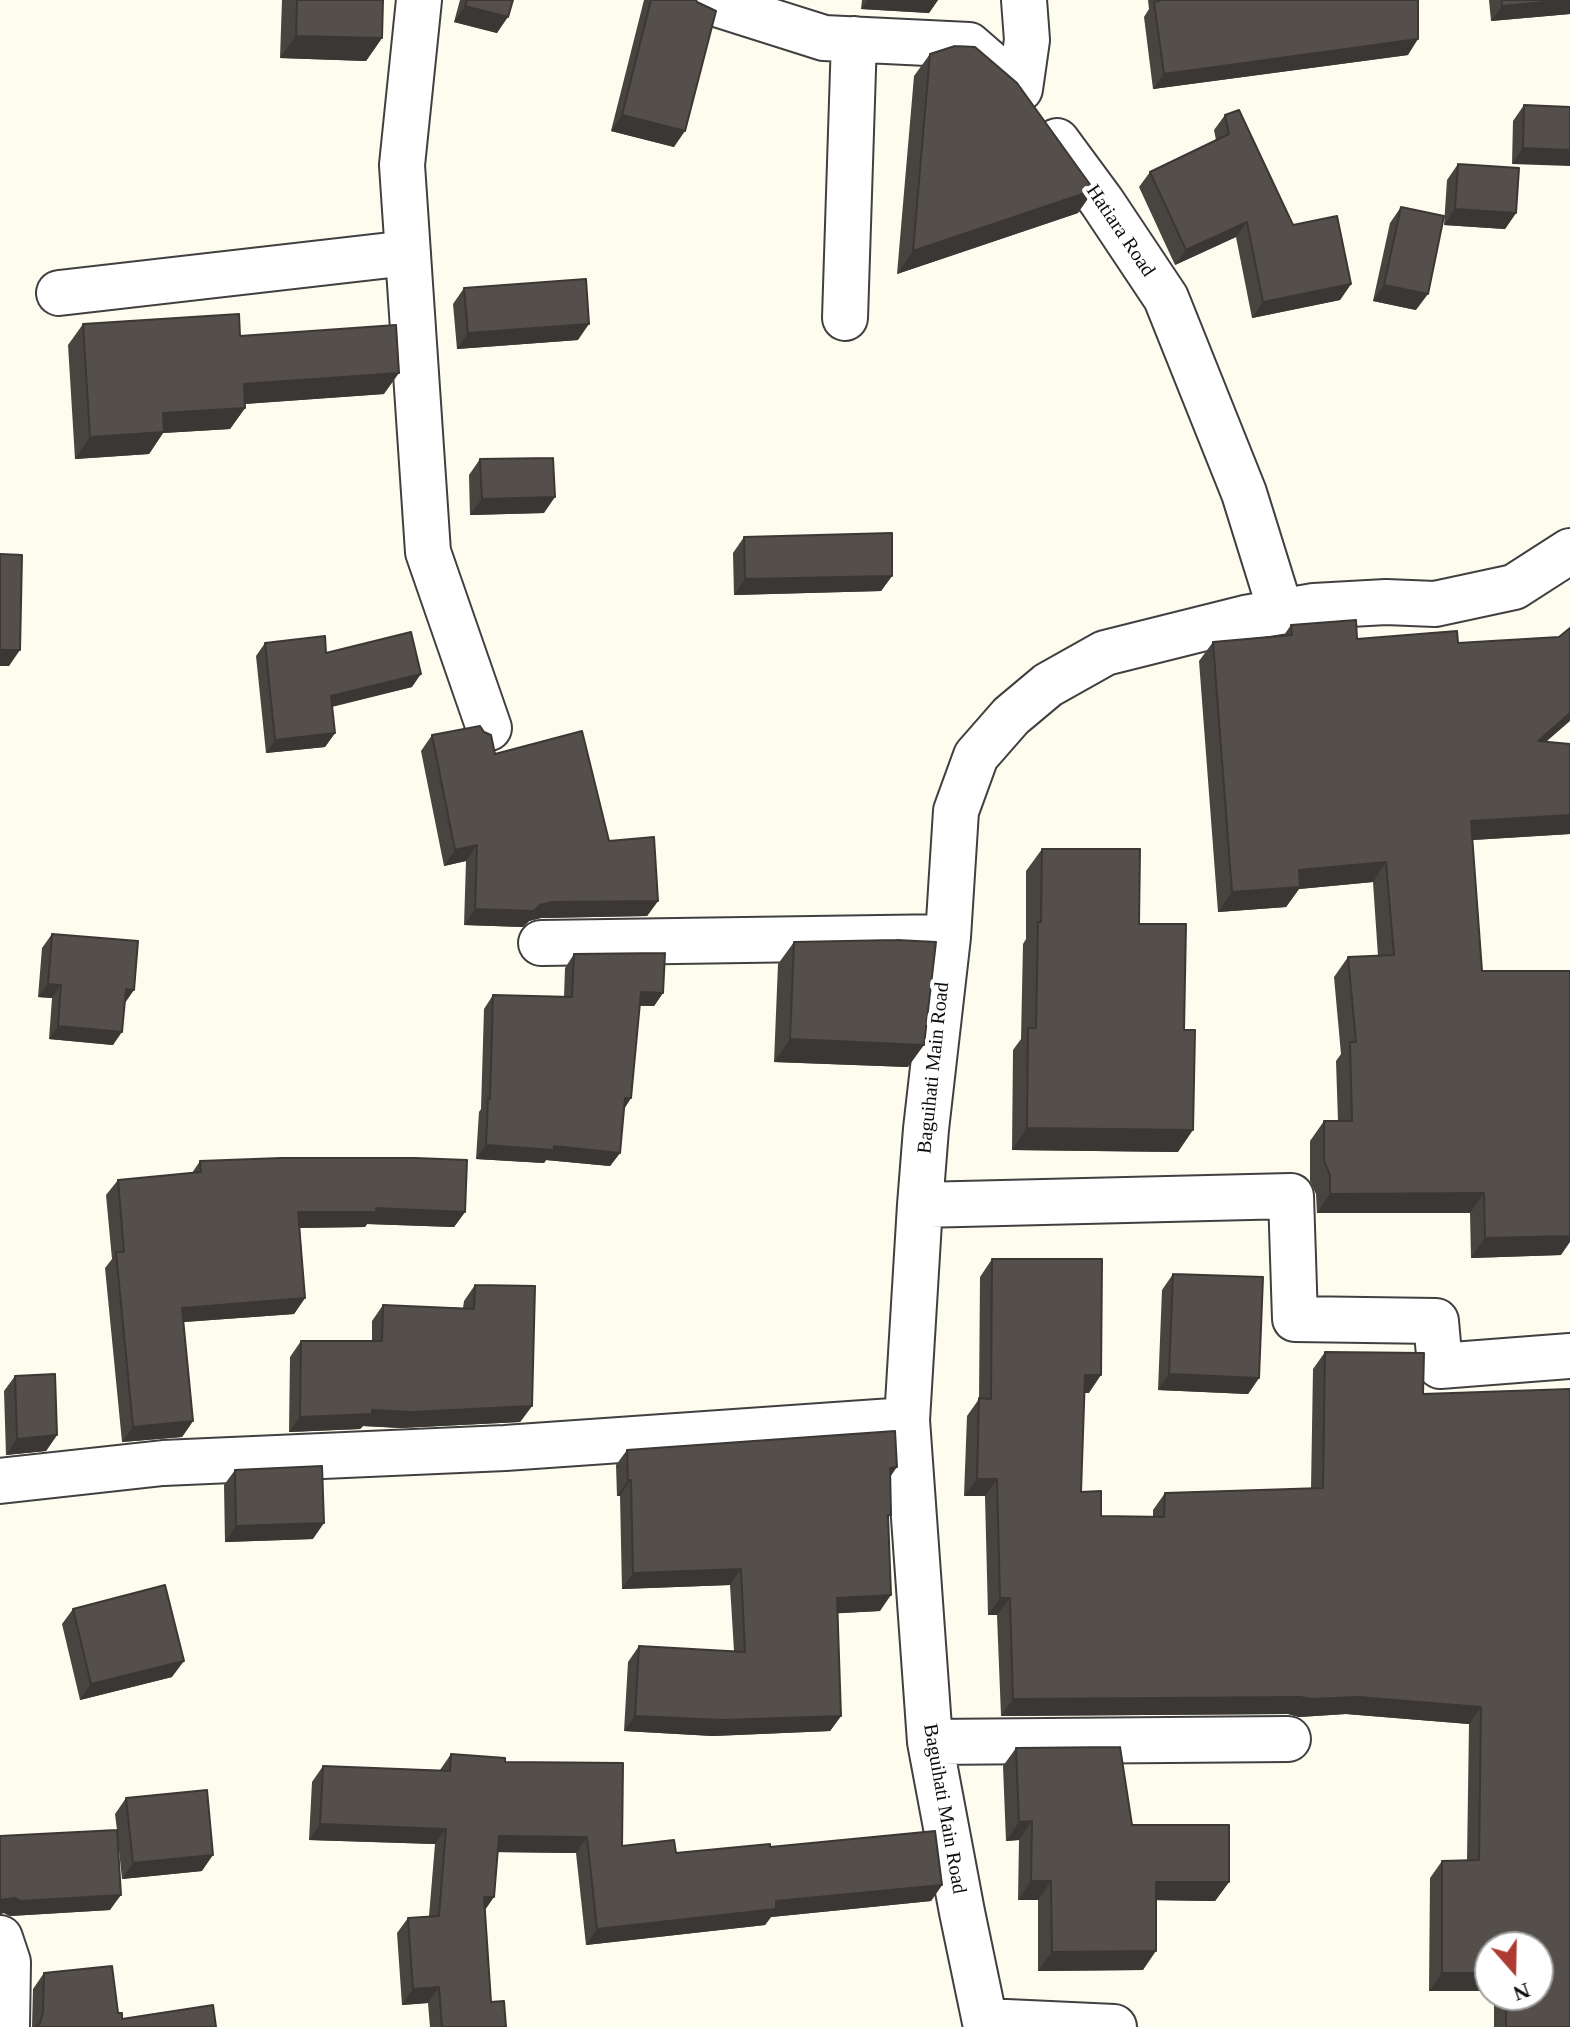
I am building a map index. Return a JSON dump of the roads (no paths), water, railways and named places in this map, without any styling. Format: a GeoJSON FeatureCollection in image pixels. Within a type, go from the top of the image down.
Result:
{"type":"FeatureCollection","features":[{"type":"Feature","properties":{"kind":"street"},"geometry":{"type":"LineString","coordinates":[[419,0],[402,165],[428,552],[489,728]]}},
{"type":"Feature","properties":{"kind":"street","name":"Hatiara Road"},"geometry":{"type":"LineString","coordinates":[[704,0],[824,38],[969,45],[1020,89],[1102,202],[1166,298],[1244,493],[1281,612]]}},
{"type":"Feature","properties":{"kind":"street"},"geometry":{"type":"LineString","coordinates":[[1020,89],[1027,40],[1024,0]]}},
{"type":"Feature","properties":{"kind":"street"},"geometry":{"type":"LineString","coordinates":[[845,318],[854,39]]}},
{"type":"Feature","properties":{"kind":"street"},"geometry":{"type":"LineString","coordinates":[[59,293],[408,253]]}},
{"type":"Feature","properties":{"kind":"street","name":"Baguihati Main Road"},"geometry":{"type":"LineString","coordinates":[[986,2024],[930,1742],[907,1420],[926,1129],[948,937],[956,811],[976,756],[1011,716],[1048,685],[1105,653],[1245,618],[1314,606],[1386,602],[1435,604],[1492,592],[1514,587],[1570,551]]}},
{"type":"Feature","properties":{"kind":"street"},"geometry":{"type":"LineString","coordinates":[[541,943],[948,937]]}},
{"type":"Feature","properties":{"kind":"street"},"geometry":{"type":"LineString","coordinates":[[920,1205],[1291,1196],[1295,1319],[1436,1321],[1440,1366],[1570,1356]]}},
{"type":"Feature","properties":{"kind":"street"},"geometry":{"type":"LineString","coordinates":[[0,1481],[163,1463],[505,1448],[907,1420]]}},
{"type":"Feature","properties":{"kind":"street"},"geometry":{"type":"LineString","coordinates":[[930,1742],[1288,1739]]}},
{"type":"Feature","properties":{"kind":"street"},"geometry":{"type":"LineString","coordinates":[[0,1938],[8,1962],[7,2027]]}},
{"type":"Feature","properties":{"kind":"street"},"geometry":{"type":"LineString","coordinates":[[986,2024],[1114,2027]]}}]}
